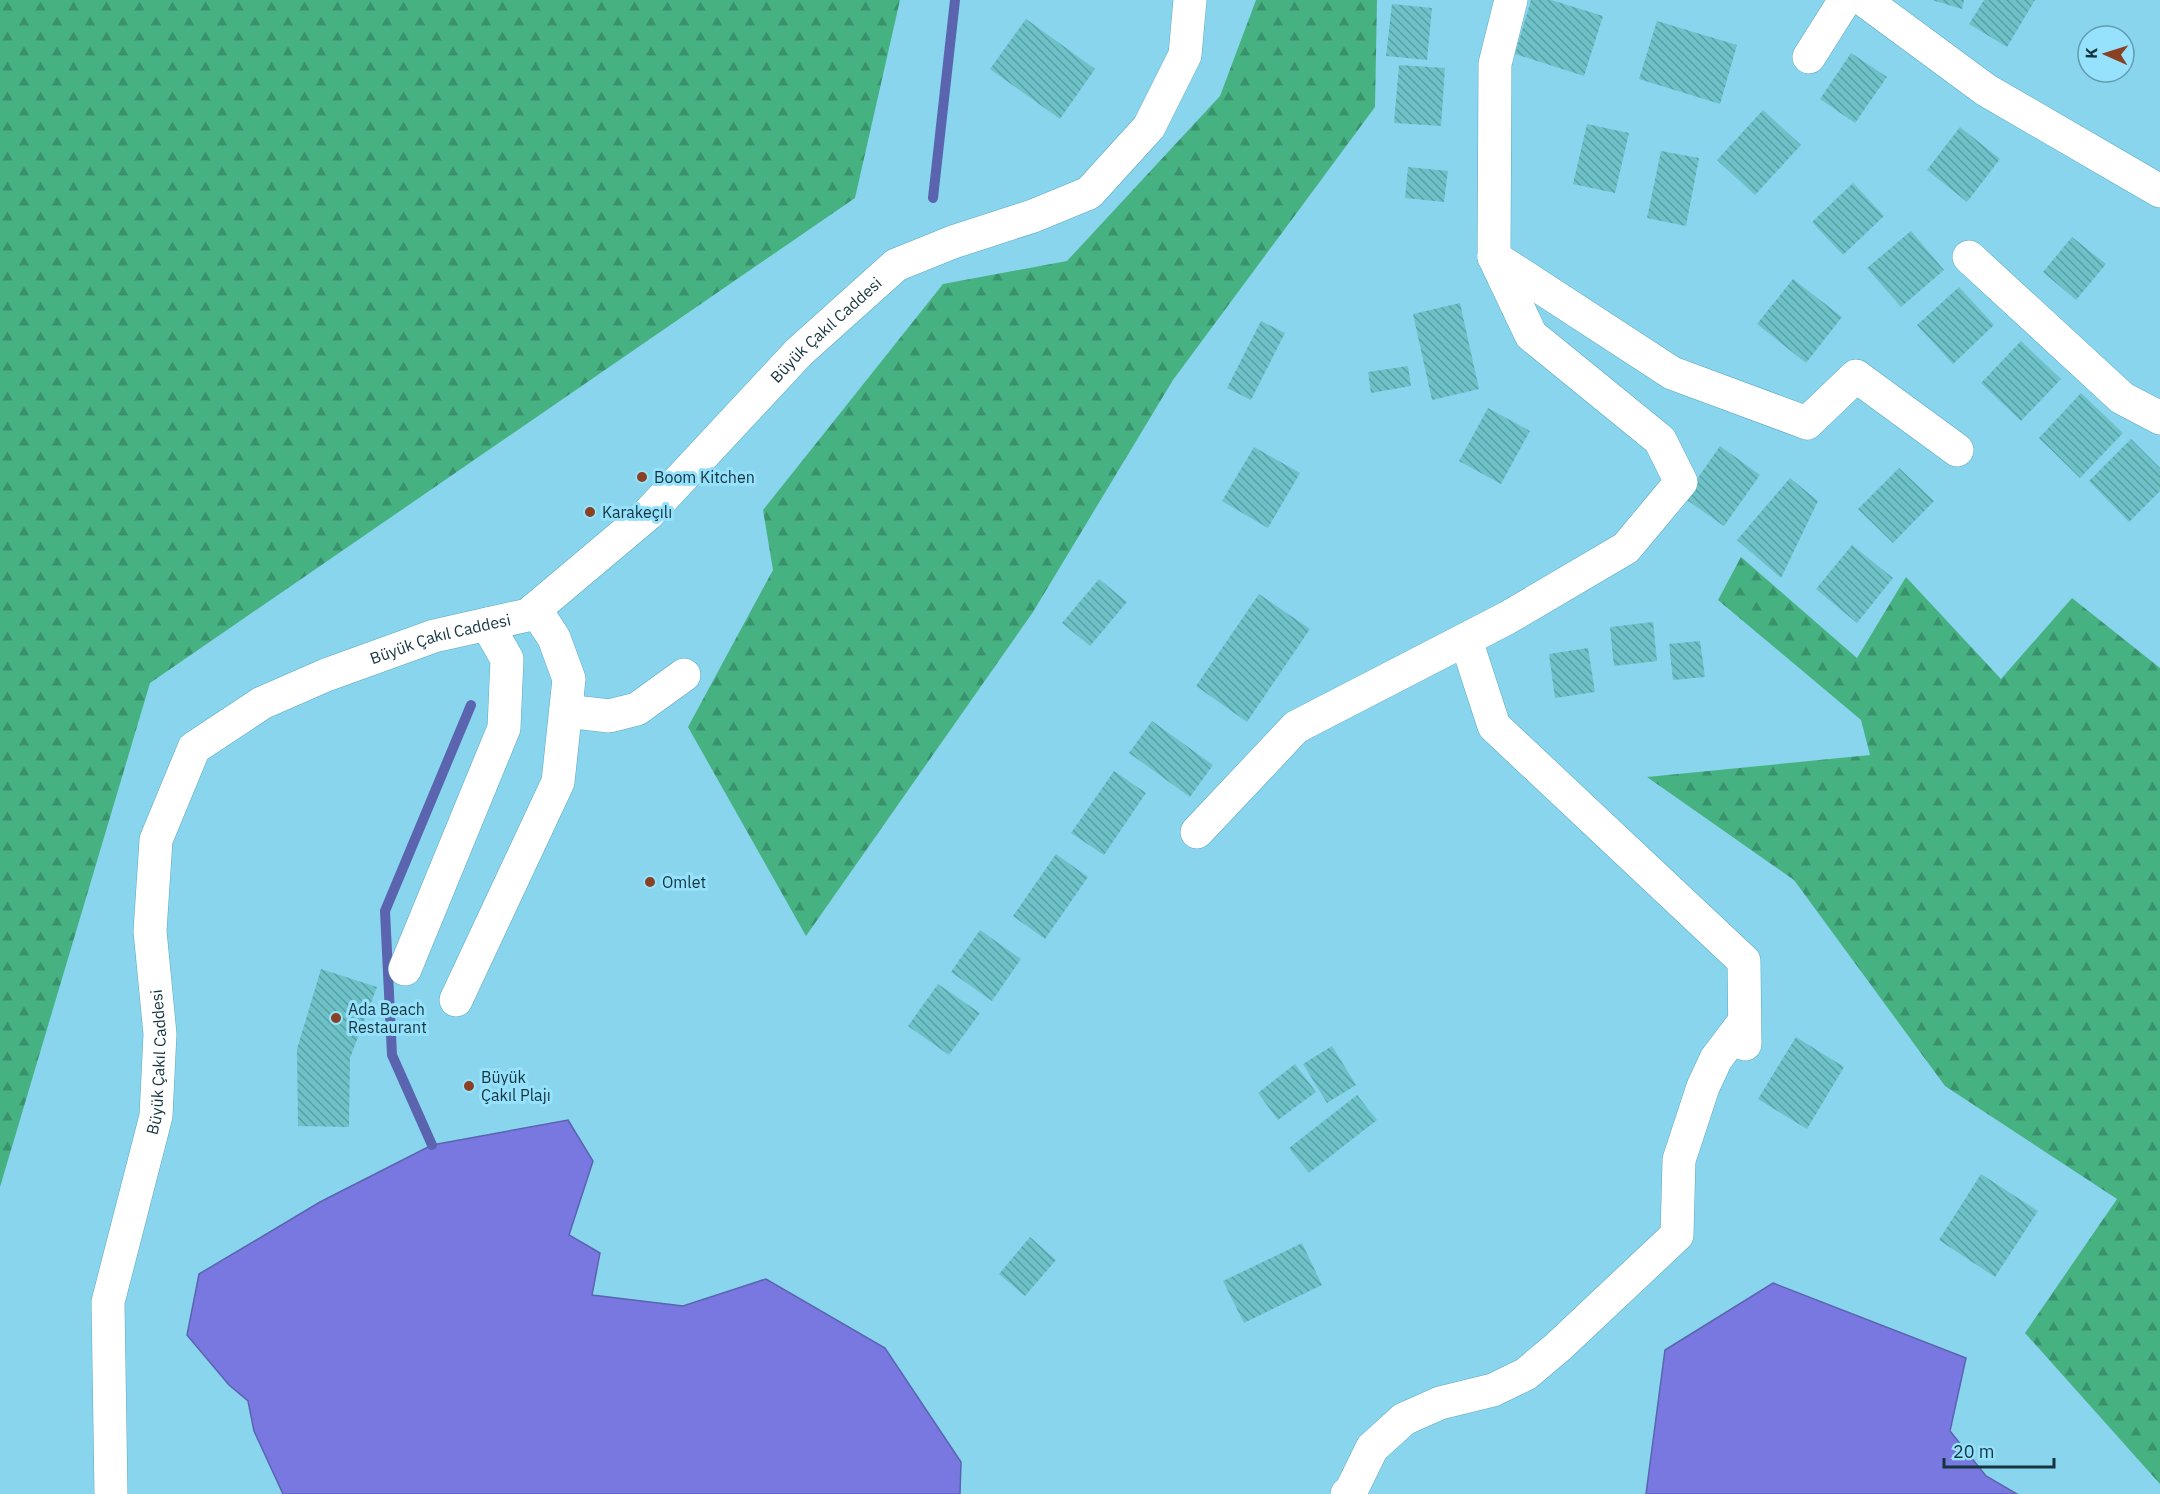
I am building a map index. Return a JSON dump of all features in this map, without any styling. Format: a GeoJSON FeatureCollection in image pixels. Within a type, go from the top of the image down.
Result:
{"type":"FeatureCollection","features":[{"type":"Feature","properties":{"kind":"street","name":"Büyük Çakıl Caddesi"},"geometry":{"type":"LineString","coordinates":[[111,1494],[108,1302],[156,1116],[160,1034],[150,931],[156,840],[194,748],[262,703],[326,675],[434,636],[528,615],[648,514],[799,352],[896,265],[953,242],[1033,216],[1089,193],[1149,127],[1185,55],[1190,0]]}},
{"type":"Feature","properties":{"kind":"street"},"geometry":{"type":"LineString","coordinates":[[1197,832],[1296,727],[1508,618],[1626,548],[1682,482],[1660,440],[1531,335],[1494,257],[1495,64],[1511,0]]}},
{"type":"Feature","properties":{"kind":"street"},"geometry":{"type":"LineString","coordinates":[[1809,57],[1845,0]]}},
{"type":"Feature","properties":{"kind":"street"},"geometry":{"type":"LineString","coordinates":[[1864,0],[1986,90],[2160,191]]}},
{"type":"Feature","properties":{"kind":"street"},"geometry":{"type":"LineString","coordinates":[[1494,257],[1672,372],[1807,423],[1856,376],[1957,450]]}},
{"type":"Feature","properties":{"kind":"street"},"geometry":{"type":"LineString","coordinates":[[1969,257],[2122,398],[2160,418]]}},
{"type":"Feature","properties":{"kind":"street"},"geometry":{"type":"LineString","coordinates":[[456,1000],[558,782],[569,679],[554,638],[535,609]]}},
{"type":"Feature","properties":{"kind":"street"},"geometry":{"type":"LineString","coordinates":[[405,969],[504,728],[507,659],[487,624]]}},
{"type":"Feature","properties":{"kind":"street"},"geometry":{"type":"LineString","coordinates":[[1347,1494],[1351,1491],[1372,1448],[1404,1419],[1440,1403],[1493,1390],[1526,1374],[1558,1347],[1677,1234],[1679,1160],[1703,1087],[1716,1059],[1744,1035],[1744,961],[1494,726],[1466,640]]}},
{"type":"Feature","properties":{"kind":"street"},"geometry":{"type":"LineString","coordinates":[[566,711],[609,716],[637,709],[684,675]]}},
{"type":"Feature","properties":{"kind":"green space"},"geometry":{"type":"Polygon","coordinates":[[[0,0],[900,0],[855,198],[150,683],[0,1187],[0,0]]]}},
{"type":"Feature","properties":{"kind":"green space"},"geometry":{"type":"Polygon","coordinates":[[[1256,0],[1377,0],[1375,107],[1173,380],[1033,612],[806,936],[688,727],[773,570],[763,510],[943,284],[1067,261],[1220,96],[1256,0]]]}},
{"type":"Feature","properties":{"kind":"green space"},"geometry":{"type":"Polygon","coordinates":[[[1741,557],[1857,658],[1906,577],[2001,679],[2072,598],[2160,668],[2160,1484],[2025,1333],[2117,1199],[1945,1086],[1794,880],[1647,777],[1870,755],[1861,720],[1718,600],[1741,557]]]}},
{"type":"Feature","properties":{"kind":"shaded area"},"geometry":{"type":"Polygon","coordinates":[[[568,1120],[593,1161],[569,1235],[600,1253],[592,1295],[683,1306],[766,1279],[885,1348],[961,1462],[960,1494],[283,1494],[254,1431],[248,1401],[229,1385],[187,1335],[199,1274],[320,1202],[432,1145],[568,1120]]]}},
{"type":"Feature","properties":{"kind":"shaded area"},"geometry":{"type":"Polygon","coordinates":[[[1773,1283],[1966,1358],[1950,1431],[1986,1476],[2017,1494],[1646,1494],[1665,1350],[1773,1283]]]}},
{"type":"Feature","properties":{"kind":"building"},"geometry":{"type":"Polygon","coordinates":[[[1531,0],[1551,0],[1603,16],[1584,76],[1515,54],[1531,0]]]}},
{"type":"Feature","properties":{"kind":"building"},"geometry":{"type":"Polygon","coordinates":[[[1932,0],[1964,0],[1962,9],[1932,0]]]}},
{"type":"Feature","properties":{"kind":"building"},"geometry":{"type":"Polygon","coordinates":[[[1984,0],[2035,0],[2007,47],[1969,24],[1984,0]]]}},
{"type":"Feature","properties":{"kind":"building"},"geometry":{"type":"Polygon","coordinates":[[[1392,4],[1432,8],[1427,60],[1386,56],[1392,4]]]}},
{"type":"Feature","properties":{"kind":"building"},"geometry":{"type":"Polygon","coordinates":[[[1026,19],[1095,69],[1060,119],[990,69],[1026,19]]]}},
{"type":"Feature","properties":{"kind":"building"},"geometry":{"type":"Polygon","coordinates":[[[1657,21],[1737,45],[1720,104],[1639,79],[1657,21]]]}},
{"type":"Feature","properties":{"kind":"building"},"geometry":{"type":"Polygon","coordinates":[[[1851,53],[1887,77],[1855,123],[1820,99],[1851,53]]]}},
{"type":"Feature","properties":{"kind":"building"},"geometry":{"type":"Polygon","coordinates":[[[1399,65],[1445,68],[1441,126],[1394,123],[1399,65]]]}},
{"type":"Feature","properties":{"kind":"building"},"geometry":{"type":"Polygon","coordinates":[[[1763,110],[1801,145],[1755,195],[1717,160],[1763,110]]]}},
{"type":"Feature","properties":{"kind":"building"},"geometry":{"type":"Polygon","coordinates":[[[1587,124],[1629,133],[1615,193],[1573,184],[1587,124]]]}},
{"type":"Feature","properties":{"kind":"building"},"geometry":{"type":"Polygon","coordinates":[[[1960,127],[2000,159],[1967,202],[1927,170],[1960,127]]]}},
{"type":"Feature","properties":{"kind":"building"},"geometry":{"type":"Polygon","coordinates":[[[1661,151],[1699,158],[1686,226],[1647,218],[1661,151]]]}},
{"type":"Feature","properties":{"kind":"building"},"geometry":{"type":"Polygon","coordinates":[[[1408,167],[1448,171],[1444,202],[1405,198],[1408,167]]]}},
{"type":"Feature","properties":{"kind":"building"},"geometry":{"type":"Polygon","coordinates":[[[1853,183],[1884,216],[1843,255],[1812,222],[1853,183]]]}},
{"type":"Feature","properties":{"kind":"building"},"geometry":{"type":"Polygon","coordinates":[[[1911,231],[1944,270],[1901,307],[1867,268],[1911,231]]]}},
{"type":"Feature","properties":{"kind":"building"},"geometry":{"type":"Polygon","coordinates":[[[2072,237],[2106,264],[2076,300],[2043,272],[2072,237]]]}},
{"type":"Feature","properties":{"kind":"building"},"geometry":{"type":"Polygon","coordinates":[[[1793,279],[1842,317],[1806,363],[1757,324],[1793,279]]]}},
{"type":"Feature","properties":{"kind":"building"},"geometry":{"type":"Polygon","coordinates":[[[1959,287],[1994,325],[1953,364],[1917,325],[1959,287]]]}},
{"type":"Feature","properties":{"kind":"building"},"geometry":{"type":"Polygon","coordinates":[[[1460,303],[1479,389],[1432,400],[1413,314],[1460,303]]]}},
{"type":"Feature","properties":{"kind":"building"},"geometry":{"type":"Polygon","coordinates":[[[1261,321],[1285,333],[1251,400],[1227,388],[1261,321]]]}},
{"type":"Feature","properties":{"kind":"building"},"geometry":{"type":"Polygon","coordinates":[[[2021,341],[2061,379],[2021,421],[1981,383],[2021,341]]]}},
{"type":"Feature","properties":{"kind":"building"},"geometry":{"type":"Polygon","coordinates":[[[1408,366],[1411,386],[1371,393],[1368,372],[1408,366]]]}},
{"type":"Feature","properties":{"kind":"building"},"geometry":{"type":"Polygon","coordinates":[[[2081,393],[2123,433],[2080,478],[2039,438],[2081,393]]]}},
{"type":"Feature","properties":{"kind":"building"},"geometry":{"type":"Polygon","coordinates":[[[1488,408],[1530,431],[1501,484],[1459,461],[1488,408]]]}},
{"type":"Feature","properties":{"kind":"building"},"geometry":{"type":"Polygon","coordinates":[[[2131,439],[2160,468],[2160,491],[2129,522],[2089,481],[2131,439]]]}},
{"type":"Feature","properties":{"kind":"building"},"geometry":{"type":"Polygon","coordinates":[[[1720,446],[1760,475],[1724,526],[1684,498],[1720,446]]]}},
{"type":"Feature","properties":{"kind":"building"},"geometry":{"type":"Polygon","coordinates":[[[1254,447],[1300,473],[1268,528],[1222,501],[1254,447]]]}},
{"type":"Feature","properties":{"kind":"building"},"geometry":{"type":"Polygon","coordinates":[[[1899,468],[1934,501],[1893,543],[1858,509],[1899,468]]]}},
{"type":"Feature","properties":{"kind":"building"},"geometry":{"type":"Polygon","coordinates":[[[1790,478],[1818,501],[1781,578],[1737,540],[1790,478]]]}},
{"type":"Feature","properties":{"kind":"building"},"geometry":{"type":"Polygon","coordinates":[[[1852,545],[1893,578],[1857,623],[1816,589],[1852,545]]]}},
{"type":"Feature","properties":{"kind":"building"},"geometry":{"type":"Polygon","coordinates":[[[1099,579],[1127,602],[1090,646],[1062,623],[1099,579]]]}},
{"type":"Feature","properties":{"kind":"building"},"geometry":{"type":"Polygon","coordinates":[[[1259,594],[1310,629],[1247,722],[1196,686],[1259,594]]]}},
{"type":"Feature","properties":{"kind":"building"},"geometry":{"type":"Polygon","coordinates":[[[1653,622],[1657,661],[1614,666],[1610,627],[1653,622]]]}},
{"type":"Feature","properties":{"kind":"building"},"geometry":{"type":"Polygon","coordinates":[[[1700,641],[1705,677],[1673,680],[1669,644],[1700,641]]]}},
{"type":"Feature","properties":{"kind":"building"},"geometry":{"type":"Polygon","coordinates":[[[1588,648],[1595,692],[1555,698],[1549,654],[1588,648]]]}},
{"type":"Feature","properties":{"kind":"building"},"geometry":{"type":"Polygon","coordinates":[[[1152,721],[1213,765],[1190,797],[1129,753],[1152,721]]]}},
{"type":"Feature","properties":{"kind":"building"},"geometry":{"type":"Polygon","coordinates":[[[1114,771],[1146,793],[1104,855],[1071,833],[1114,771]]]}},
{"type":"Feature","properties":{"kind":"building"},"geometry":{"type":"Polygon","coordinates":[[[1056,854],[1088,877],[1045,939],[1013,916],[1056,854]]]}},
{"type":"Feature","properties":{"kind":"building"},"geometry":{"type":"Polygon","coordinates":[[[980,930],[1021,959],[992,1001],[951,972],[980,930]]]}},
{"type":"Feature","properties":{"kind":"building","name":"Ada Beach Restaurant"},"geometry":{"type":"Polygon","coordinates":[[[321,969],[377,987],[350,1058],[349,1127],[298,1126],[297,1049],[321,969]]]}},
{"type":"Feature","properties":{"kind":"building"},"geometry":{"type":"Polygon","coordinates":[[[938,984],[980,1013],[949,1055],[908,1026],[938,984]]]}},
{"type":"Feature","properties":{"kind":"building"},"geometry":{"type":"Polygon","coordinates":[[[1796,1037],[1844,1067],[1807,1129],[1758,1099],[1796,1037]]]}},
{"type":"Feature","properties":{"kind":"building"},"geometry":{"type":"Polygon","coordinates":[[[1332,1046],[1356,1085],[1327,1103],[1303,1064],[1332,1046]]]}},
{"type":"Feature","properties":{"kind":"building"},"geometry":{"type":"Polygon","coordinates":[[[1295,1064],[1316,1092],[1278,1120],[1258,1093],[1295,1064]]]}},
{"type":"Feature","properties":{"kind":"building"},"geometry":{"type":"Polygon","coordinates":[[[1357,1095],[1377,1120],[1309,1173],[1289,1148],[1357,1095]]]}},
{"type":"Feature","properties":{"kind":"building"},"geometry":{"type":"Polygon","coordinates":[[[1981,1174],[2038,1211],[1995,1277],[1939,1240],[1981,1174]]]}},
{"type":"Feature","properties":{"kind":"building"},"geometry":{"type":"Polygon","coordinates":[[[1030,1237],[1056,1260],[1025,1296],[999,1274],[1030,1237]]]}},
{"type":"Feature","properties":{"kind":"building"},"geometry":{"type":"Polygon","coordinates":[[[1302,1243],[1322,1285],[1244,1323],[1223,1281],[1302,1243]]]}},
{"type":"Feature","properties":{"kind":"waterway"},"geometry":{"type":"LineString","coordinates":[[933,198],[955,0]]}},
{"type":"Feature","properties":{"kind":"waterway"},"geometry":{"type":"LineString","coordinates":[[432,1145],[392,1055],[385,911],[471,705]]}},
{"type":"Feature","properties":{"kind":"place","name":"Boom Kitchen"},"geometry":{"type":"Point","coordinates":[642,477]}},
{"type":"Feature","properties":{"kind":"place","name":"Karakeçılı"},"geometry":{"type":"Point","coordinates":[590,512]}},
{"type":"Feature","properties":{"kind":"place","name":"Omlet"},"geometry":{"type":"Point","coordinates":[650,882]}},
{"type":"Feature","properties":{"kind":"place","name":"Ada Beach Restaurant"},"geometry":{"type":"Point","coordinates":[336,1018]}},
{"type":"Feature","properties":{"kind":"place","name":"Büyük Çakıl Plajı"},"geometry":{"type":"Point","coordinates":[469,1086]}}]}
